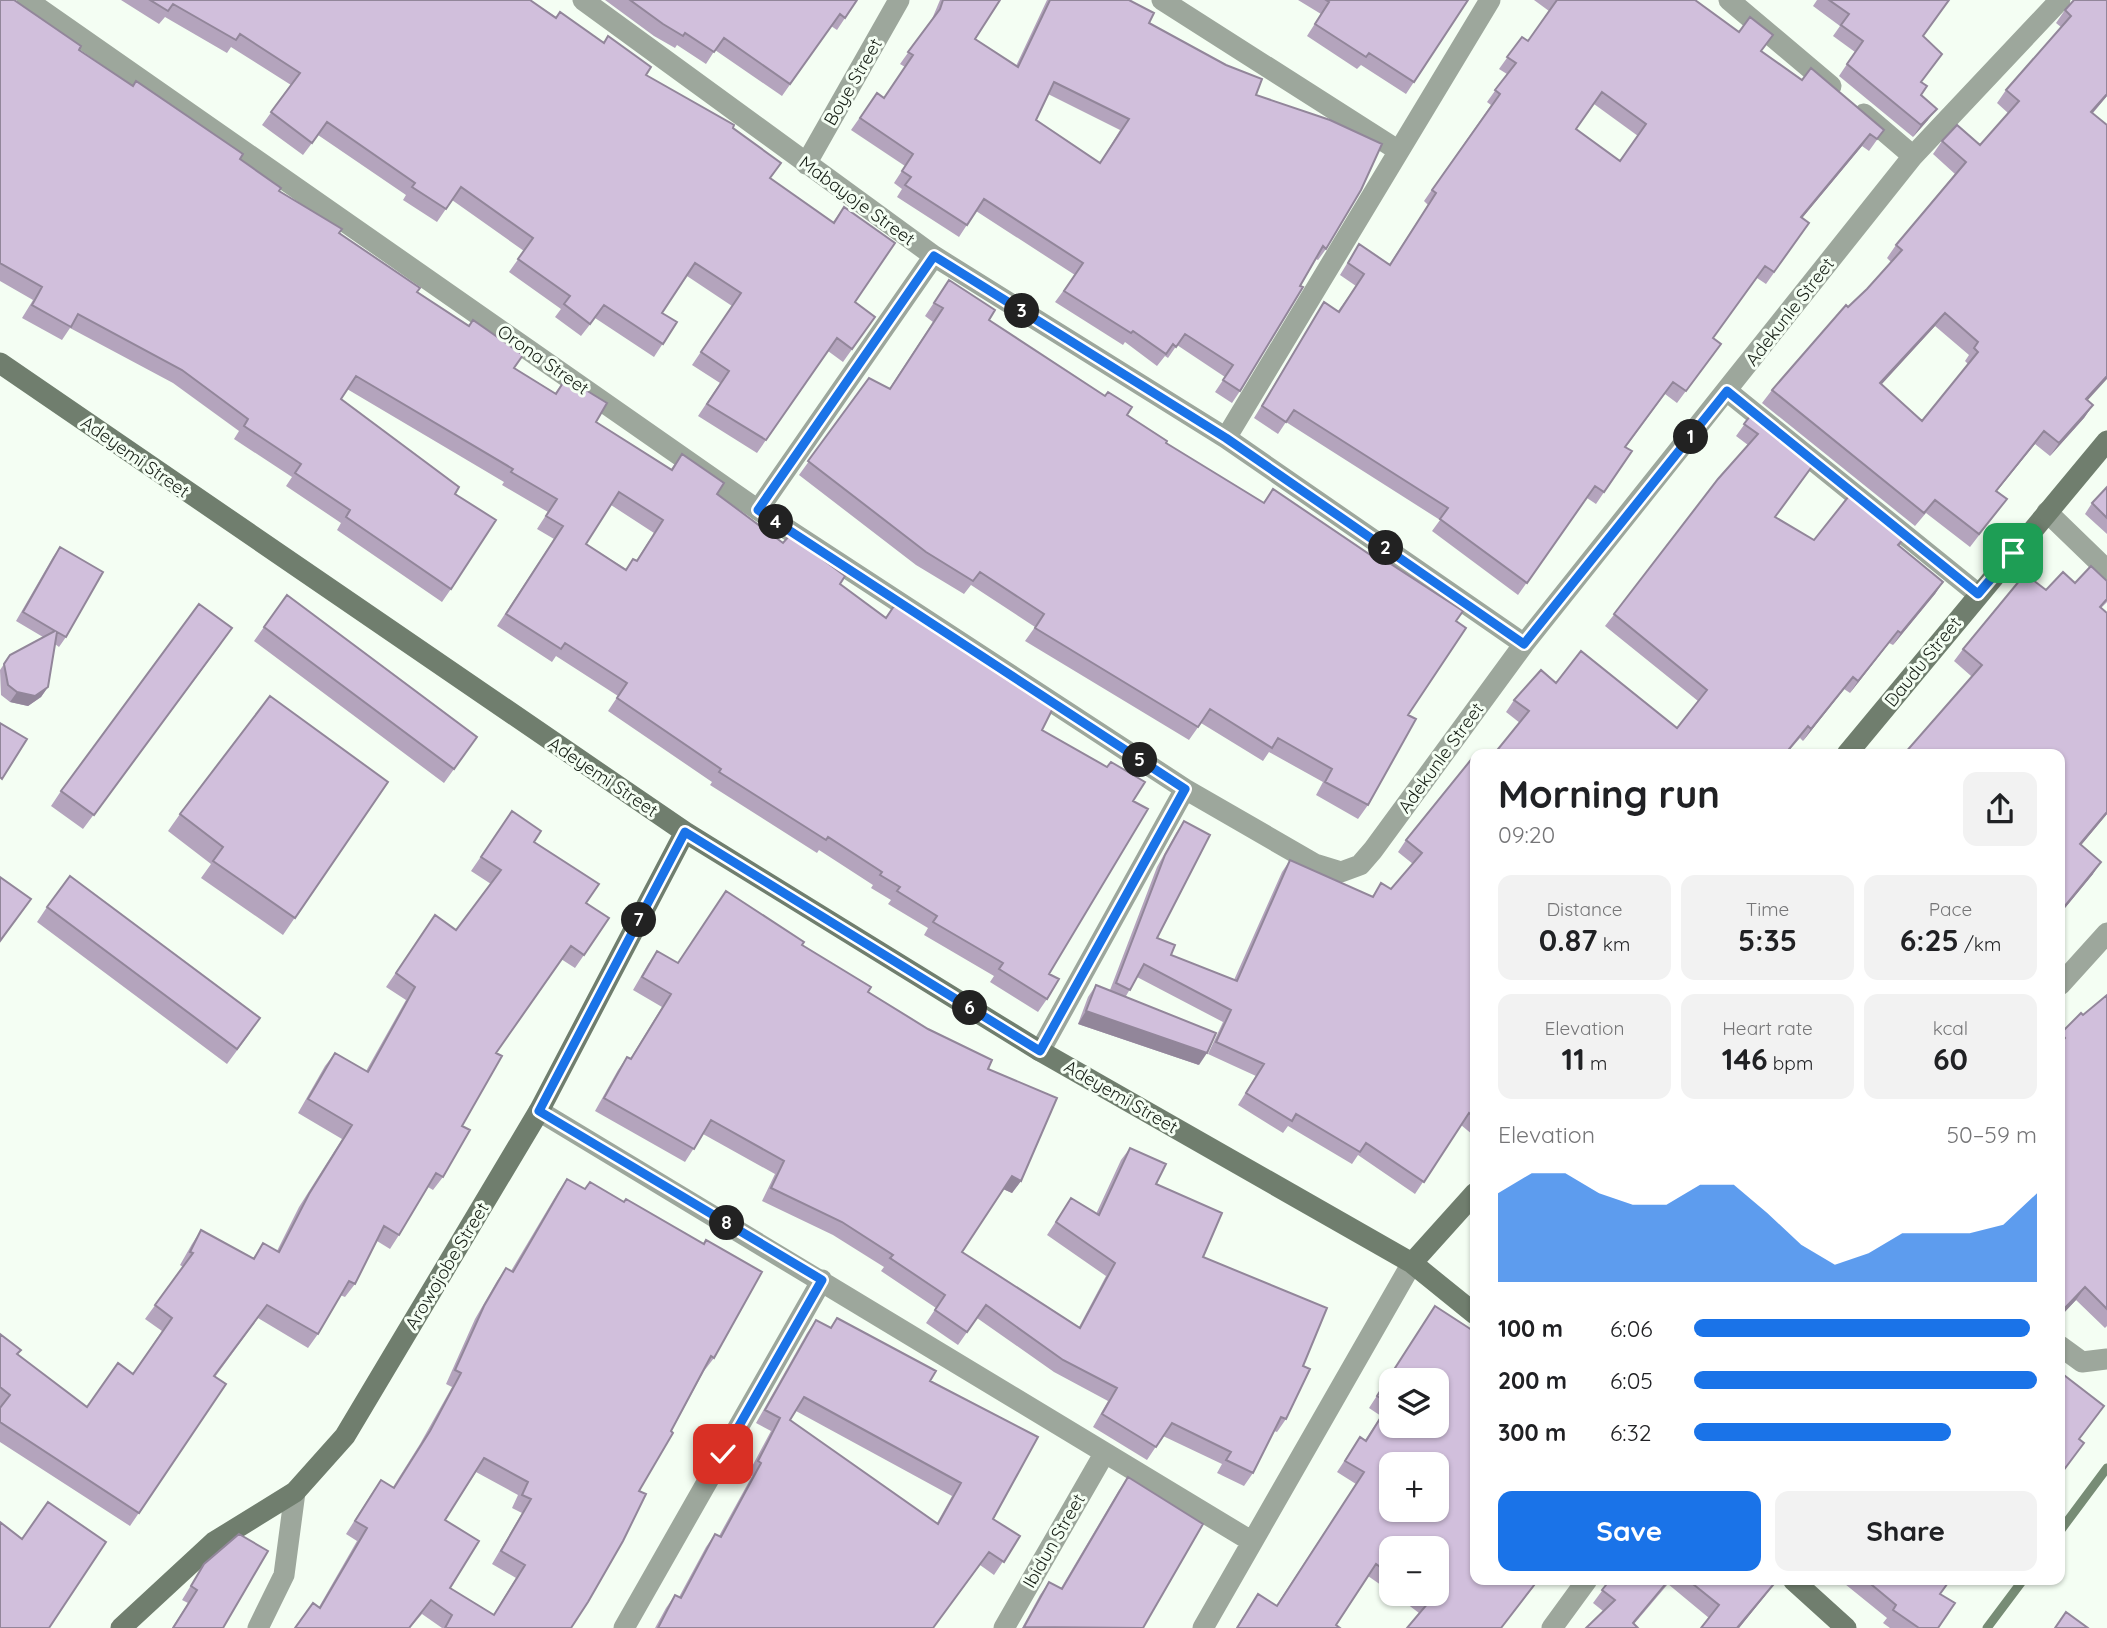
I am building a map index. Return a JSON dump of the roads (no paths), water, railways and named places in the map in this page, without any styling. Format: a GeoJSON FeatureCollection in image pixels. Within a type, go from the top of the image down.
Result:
{"type":"FeatureCollection","features":[{"type":"Feature","properties":{"kind":"street","name":"Orona Street"},"geometry":{"type":"LineString","coordinates":[[27,0],[758,510],[1185,789],[1315,864]]}},
{"type":"Feature","properties":{"kind":"street","name":"Mabayoje Street"},"geometry":{"type":"LineString","coordinates":[[583,0],[934,256],[1226,438],[1524,644]]}},
{"type":"Feature","properties":{"kind":"street","name":"Boye Street"},"geometry":{"type":"LineString","coordinates":[[806,164],[899,0]]}},
{"type":"Feature","properties":{"kind":"street"},"geometry":{"type":"LineString","coordinates":[[1163,0],[1399,151]]}},
{"type":"Feature","properties":{"kind":"street"},"geometry":{"type":"LineString","coordinates":[[1226,438],[1490,0]]}},
{"type":"Feature","properties":{"kind":"street"},"geometry":{"type":"LineString","coordinates":[[1729,0],[1913,156]]}},
{"type":"Feature","properties":{"kind":"street","name":"Adekunle Street"},"geometry":{"type":"LineString","coordinates":[[1315,864],[1341,872],[1360,865],[1524,644],[1913,156],[2060,0]]}},
{"type":"Feature","properties":{"kind":"street"},"geometry":{"type":"LineString","coordinates":[[758,510],[934,256]]}},
{"type":"Feature","properties":{"kind":"street","name":"Adeyemi Street"},"geometry":{"type":"LineString","coordinates":[[0,363],[685,832],[1040,1051],[1412,1263],[1470,1310]]}},
{"type":"Feature","properties":{"kind":"street"},"geometry":{"type":"LineString","coordinates":[[1727,391],[1978,594]]}},
{"type":"Feature","properties":{"kind":"street","name":"Daudu Street"},"geometry":{"type":"LineString","coordinates":[[1851,749],[2107,442]]}},
{"type":"Feature","properties":{"kind":"street"},"geometry":{"type":"LineString","coordinates":[[2047,512],[2107,570]]}},
{"type":"Feature","properties":{"kind":"street"},"geometry":{"type":"LineString","coordinates":[[1040,1051],[1185,789]]}},
{"type":"Feature","properties":{"kind":"street","name":"Arowojobe Street"},"geometry":{"type":"LineString","coordinates":[[121,1628],[214,1542],[295,1492],[345,1436],[539,1111],[685,832]]}},
{"type":"Feature","properties":{"kind":"street"},"geometry":{"type":"LineString","coordinates":[[2065,979],[2107,933]]}},
{"type":"Feature","properties":{"kind":"street"},"geometry":{"type":"LineString","coordinates":[[539,1111],[1251,1541]]}},
{"type":"Feature","properties":{"kind":"street"},"geometry":{"type":"LineString","coordinates":[[1203,1628],[1412,1263],[1470,1199]]}},
{"type":"Feature","properties":{"kind":"street"},"geometry":{"type":"LineString","coordinates":[[624,1628],[822,1280]]}},
{"type":"Feature","properties":{"kind":"street"},"geometry":{"type":"LineString","coordinates":[[2065,1350],[2082,1362],[2107,1359]]}},
{"type":"Feature","properties":{"kind":"street","name":"Ibidun Street"},"geometry":{"type":"LineString","coordinates":[[1004,1628],[1104,1454]]}},
{"type":"Feature","properties":{"kind":"street"},"geometry":{"type":"LineString","coordinates":[[258,1628],[284,1575],[295,1492]]}},
{"type":"Feature","properties":{"kind":"street"},"geometry":{"type":"LineString","coordinates":[[1552,1628],[1583,1585]]}},
{"type":"Feature","properties":{"kind":"street"},"geometry":{"type":"LineString","coordinates":[[1799,1585],[1846,1628]]}},
{"type":"Feature","properties":{"kind":"waterway"},"geometry":{"type":"LineString","coordinates":[[2065,1524],[2107,1468]]}},
{"type":"Feature","properties":{"kind":"waterway"},"geometry":{"type":"LineString","coordinates":[[1987,1628],[2019,1585]]}}]}
